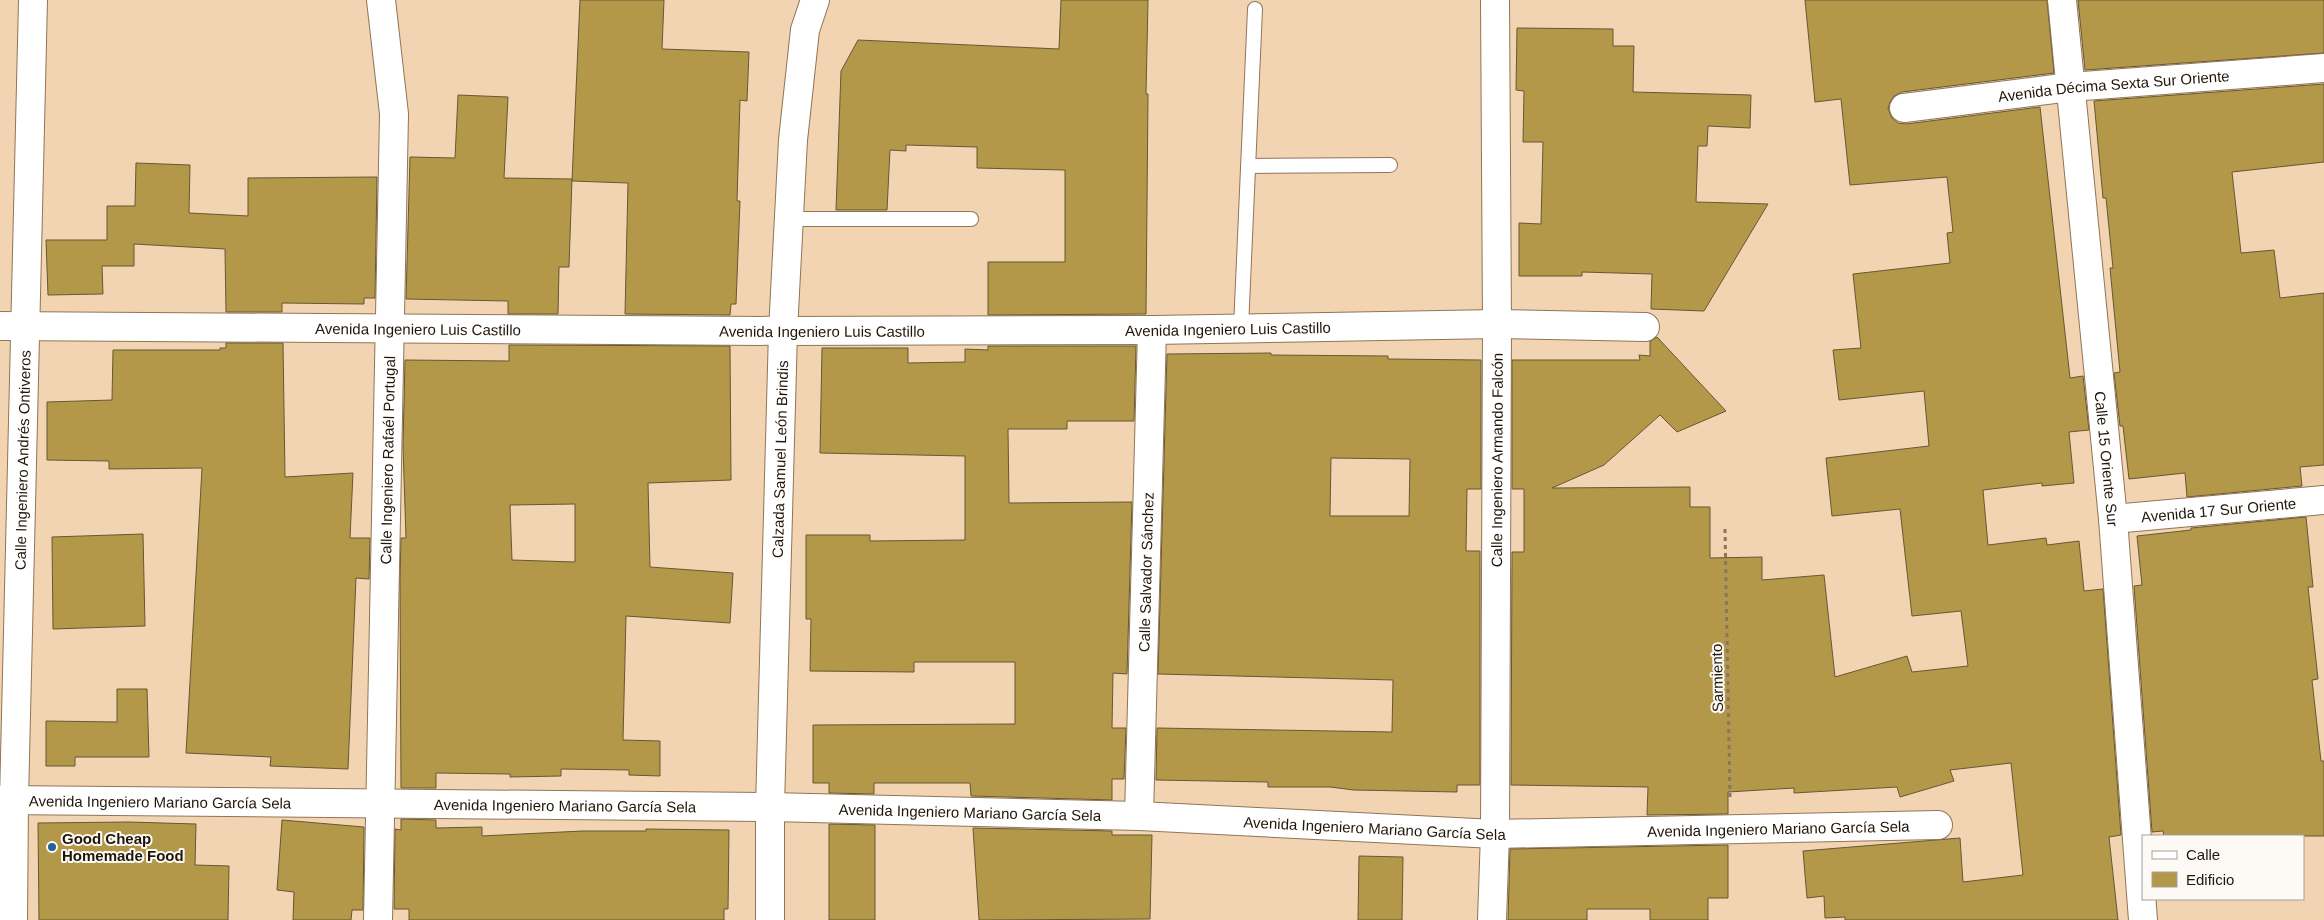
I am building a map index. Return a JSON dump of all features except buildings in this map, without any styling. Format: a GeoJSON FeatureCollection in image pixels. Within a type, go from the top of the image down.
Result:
{"type":"FeatureCollection","features":[{"type":"Feature","properties":{"kind":"street","name":"Calle Ingeniero Andrés Ontiveros"},"geometry":{"type":"LineString","coordinates":[[14,920],[7,800],[27,327],[33,0]]}},
{"type":"Feature","properties":{"kind":"street","name":"Calle Ingeniero Rafaél Portugal"},"geometry":{"type":"LineString","coordinates":[[378,920],[388,329],[394,114],[381,0]]}},
{"type":"Feature","properties":{"kind":"street"},"geometry":{"type":"LineString","coordinates":[[801,0],[805,30]]}},
{"type":"Feature","properties":{"kind":"street","name":"Calzada Samuel León Brindis"},"geometry":{"type":"LineString","coordinates":[[770,920],[770,807],[783,331],[793,140],[805,30],[815,0]]}},
{"type":"Feature","properties":{"kind":"street","name":"Calle Ingeniero Armando Falcón"},"geometry":{"type":"LineString","coordinates":[[1492,920],[1495,834],[1497,324],[1495,0]]}},
{"type":"Feature","properties":{"kind":"street","name":"Calle 15 Oriente Sur"},"geometry":{"type":"LineString","coordinates":[[2062,0],[2113,518],[2143,920]]}},
{"type":"Feature","properties":{"kind":"street","name":"Avenida Décima Sexta Sur Oriente"},"geometry":{"type":"LineString","coordinates":[[1904,108],[2070,87],[2324,68]]}},
{"type":"Feature","properties":{"kind":"street","name":"Avenida Ingeniero Luis Castillo"},"geometry":{"type":"LineString","coordinates":[[0,326],[783,331],[1152,330],[1497,324],[1645,327]]}},
{"type":"Feature","properties":{"kind":"street","name":"Calle Salvador Sánchez"},"geometry":{"type":"LineString","coordinates":[[1139,816],[1152,330]]}},
{"type":"Feature","properties":{"kind":"street","name":"Avenida 17 Sur Oriente"},"geometry":{"type":"LineString","coordinates":[[2113,518],[2324,500]]}},
{"type":"Feature","properties":{"kind":"street","name":"Avenida Ingeniero Mariano García Sela"},"geometry":{"type":"LineString","coordinates":[[7,800],[770,807],[1139,816],[1495,834],[1731,828],[1938,826]]}},
{"type":"Feature","properties":{"kind":"lane"},"geometry":{"type":"LineString","coordinates":[[1241,328],[1256,9]]}},
{"type":"Feature","properties":{"kind":"lane"},"geometry":{"type":"LineString","coordinates":[[1248,166],[1390,165]]}},
{"type":"Feature","properties":{"kind":"lane"},"geometry":{"type":"LineString","coordinates":[[789,219],[971,219]]}},
{"type":"Feature","properties":{"kind":"path","name":"Sarmiento"},"geometry":{"type":"LineString","coordinates":[[1725,528],[1731,828]]}},
{"type":"Feature","properties":{"kind":"place","name":"Good Cheap Homemade Food"},"geometry":{"type":"Point","coordinates":[52,847]}}]}
